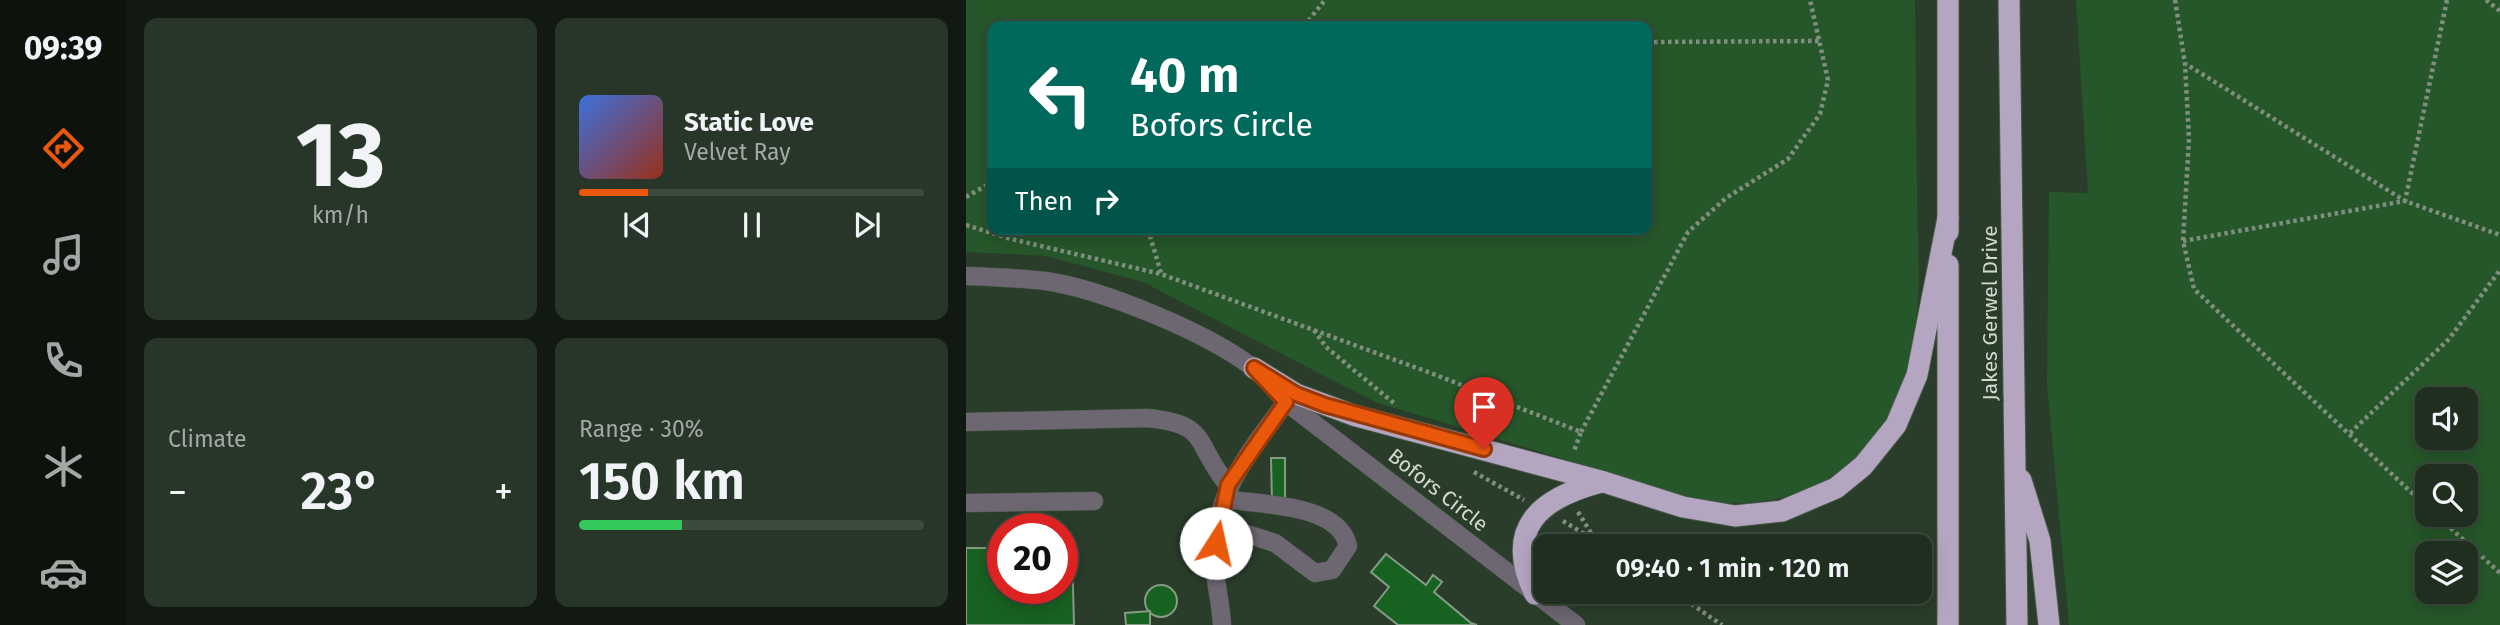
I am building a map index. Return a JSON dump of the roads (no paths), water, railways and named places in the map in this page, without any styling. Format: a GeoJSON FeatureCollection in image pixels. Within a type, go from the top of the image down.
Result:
{"type":"FeatureCollection","features":[{"type":"Feature","properties":{"kind":"highway","name":"Jakes Gerwel Drive"},"geometry":{"type":"LineString","coordinates":[[1948,0],[1948,625]]}},
{"type":"Feature","properties":{"kind":"highway","name":"Jakes Gerwel Drive"},"geometry":{"type":"LineString","coordinates":[[2009,0],[2014,193],[2017,625]]}},
{"type":"Feature","properties":{"kind":"highway"},"geometry":{"type":"LineString","coordinates":[[1254,368],[1296,394],[1325,405],[1567,482],[1604,482],[1683,507],[1720,515],[1750,516],[1797,506],[1825,494],[1850,477],[1886,440],[1908,403],[1919,366],[1948,218]]}},
{"type":"Feature","properties":{"kind":"highway"},"geometry":{"type":"LineString","coordinates":[[2015,462],[2040,541],[2049,625]]}},
{"type":"Feature","properties":{"kind":"highway"},"geometry":{"type":"LineString","coordinates":[[1533,590],[1527,578],[1525,541],[1537,513],[1567,482]]}},
{"type":"Feature","properties":{"kind":"street","name":"Bofors Circle"},"geometry":{"type":"LineString","coordinates":[[966,276],[1048,281],[1082,289],[1153,314],[1254,368],[1286,402],[1533,592]]}},
{"type":"Feature","properties":{"kind":"street"},"geometry":{"type":"LineString","coordinates":[[1222,625],[1214,561],[1218,525],[1226,492],[1286,402]]}},
{"type":"Feature","properties":{"kind":"street"},"geometry":{"type":"LineString","coordinates":[[966,422],[1147,418],[1177,421],[1195,433],[1226,492],[1312,511],[1338,526],[1348,545],[1332,570],[1315,573],[1275,543],[1218,525]]}},
{"type":"Feature","properties":{"kind":"street"},"geometry":{"type":"LineString","coordinates":[[966,503],[1094,501]]}},
{"type":"Feature","properties":{"kind":"street","name":"Bofors Circle"},"geometry":{"type":"LineString","coordinates":[[1548,604],[1576,625]]}}]}
